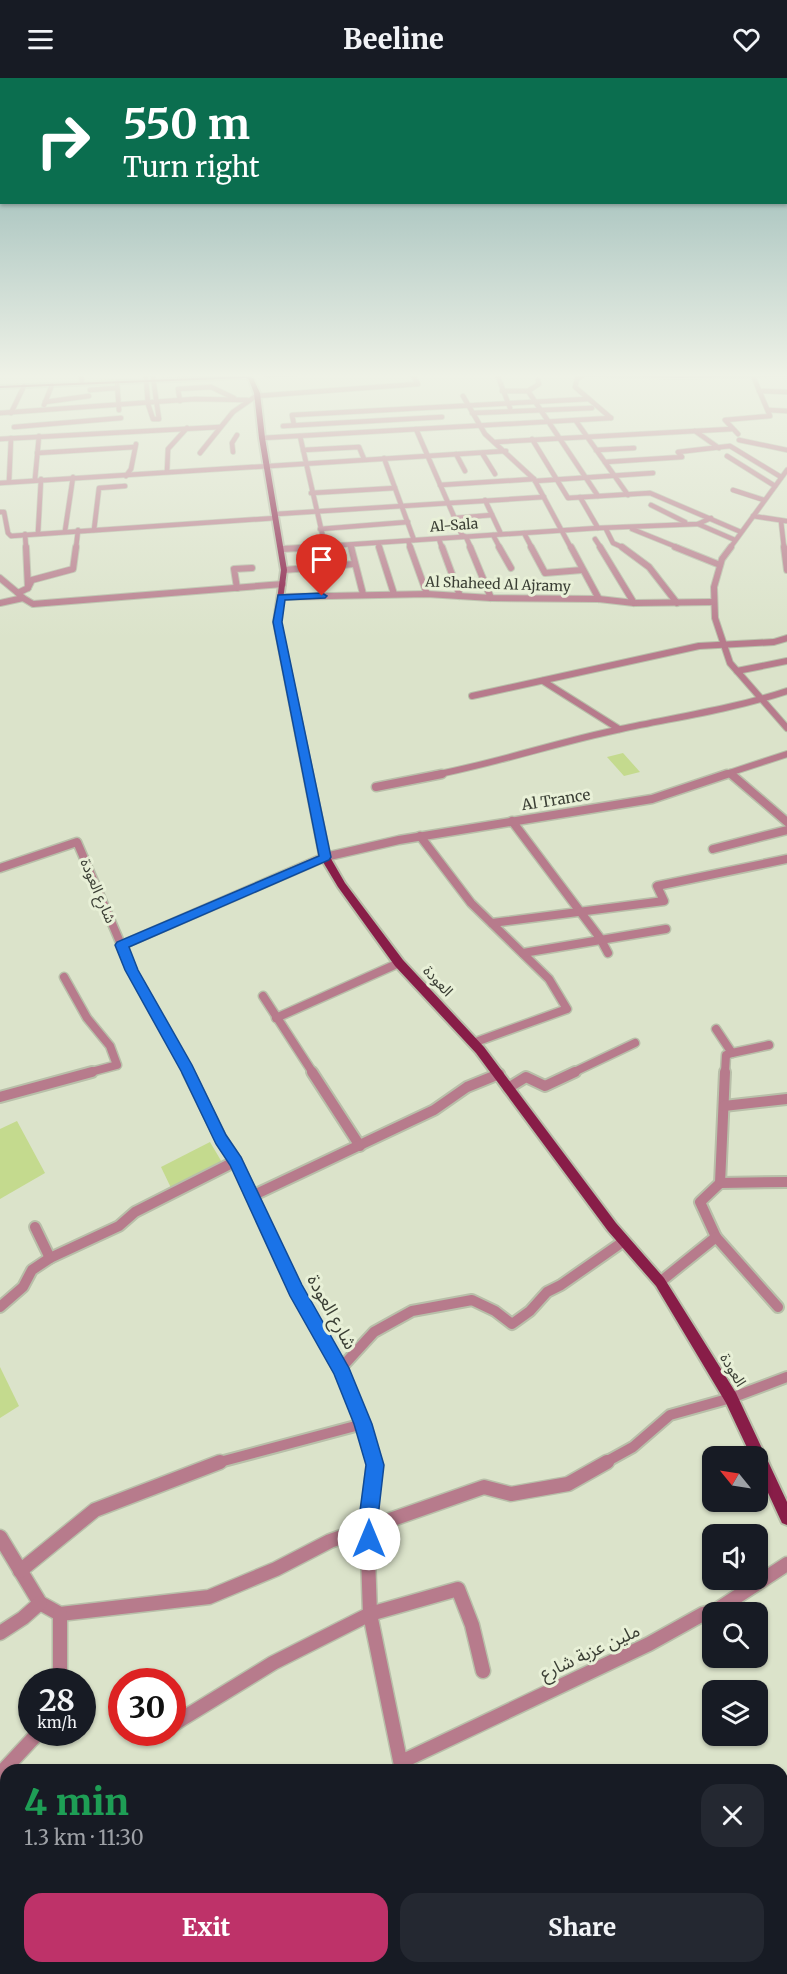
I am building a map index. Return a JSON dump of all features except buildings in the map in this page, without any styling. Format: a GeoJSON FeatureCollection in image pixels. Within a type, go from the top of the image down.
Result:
{"type":"FeatureCollection","features":[{"type":"Feature","properties":{"kind":"main road","name":"العودة"},"geometry":{"type":"LineString","coordinates":[[266,462],[284,570],[277,622],[325,857],[341,885],[399,963],[499,1074],[624,1241],[660,1282],[731,1398],[787,1518]]}},
{"type":"Feature","properties":{"kind":"street"},"geometry":{"type":"LineString","coordinates":[[9,482],[10,462]]}},
{"type":"Feature","properties":{"kind":"street"},"geometry":{"type":"LineString","coordinates":[[38,462],[38,533]]}},
{"type":"Feature","properties":{"kind":"street"},"geometry":{"type":"LineString","coordinates":[[94,530],[99,488],[125,486],[126,474],[131,469],[132,462]]}},
{"type":"Feature","properties":{"kind":"street"},"geometry":{"type":"LineString","coordinates":[[167,462],[167,472]]}},
{"type":"Feature","properties":{"kind":"street"},"geometry":{"type":"LineString","coordinates":[[0,483],[313,462]]}},
{"type":"Feature","properties":{"kind":"street"},"geometry":{"type":"LineString","coordinates":[[386,462],[408,522],[411,541],[427,594]]}},
{"type":"Feature","properties":{"kind":"street"},"geometry":{"type":"LineString","coordinates":[[430,462],[462,535],[466,537],[490,598]]}},
{"type":"Feature","properties":{"kind":"street"},"geometry":{"type":"LineString","coordinates":[[460,462],[465,471]]}},
{"type":"Feature","properties":{"kind":"street"},"geometry":{"type":"LineString","coordinates":[[488,462],[495,474]]}},
{"type":"Feature","properties":{"kind":"street"},"geometry":{"type":"LineString","coordinates":[[517,462],[535,480],[598,599]]}},
{"type":"Feature","properties":{"kind":"street"},"geometry":{"type":"LineString","coordinates":[[546,462],[568,498],[650,493],[741,532]]}},
{"type":"Feature","properties":{"kind":"street"},"geometry":{"type":"LineString","coordinates":[[575,462],[598,496]]}},
{"type":"Feature","properties":{"kind":"street"},"geometry":{"type":"LineString","coordinates":[[605,462],[628,495]]}},
{"type":"Feature","properties":{"kind":"street"},"geometry":{"type":"LineString","coordinates":[[738,462],[775,486]]}},
{"type":"Feature","properties":{"kind":"street"},"geometry":{"type":"LineString","coordinates":[[757,462],[781,477]]}},
{"type":"Feature","properties":{"kind":"street"},"geometry":{"type":"LineString","coordinates":[[305,463],[325,546]]}},
{"type":"Feature","properties":{"kind":"street"},"geometry":{"type":"LineString","coordinates":[[787,470],[735,540],[720,565],[714,587],[715,618],[722,635],[722,645],[730,663],[787,728]]}},
{"type":"Feature","properties":{"kind":"street"},"geometry":{"type":"LineString","coordinates":[[440,485],[653,473]]}},
{"type":"Feature","properties":{"kind":"street"},"geometry":{"type":"LineString","coordinates":[[65,531],[73,477]]}},
{"type":"Feature","properties":{"kind":"street"},"geometry":{"type":"LineString","coordinates":[[500,482],[506,499]]}},
{"type":"Feature","properties":{"kind":"street"},"geometry":{"type":"LineString","coordinates":[[470,484],[477,500]]}},
{"type":"Feature","properties":{"kind":"street"},"geometry":{"type":"LineString","coordinates":[[311,493],[395,488]]}},
{"type":"Feature","properties":{"kind":"street"},"geometry":{"type":"LineString","coordinates":[[364,490],[372,508]]}},
{"type":"Feature","properties":{"kind":"street"},"geometry":{"type":"LineString","coordinates":[[734,490],[764,500]]}},
{"type":"Feature","properties":{"kind":"street"},"geometry":{"type":"LineString","coordinates":[[340,492],[345,510]]}},
{"type":"Feature","properties":{"kind":"street"},"geometry":{"type":"LineString","coordinates":[[0,512],[4,512],[8,533],[11,536],[448,502],[544,497]]}},
{"type":"Feature","properties":{"kind":"street"},"geometry":{"type":"LineString","coordinates":[[580,497],[598,528]]}},
{"type":"Feature","properties":{"kind":"street"},"geometry":{"type":"LineString","coordinates":[[485,500],[501,534]]}},
{"type":"Feature","properties":{"kind":"street"},"geometry":{"type":"LineString","coordinates":[[651,505],[687,524]]}},
{"type":"Feature","properties":{"kind":"street"},"geometry":{"type":"LineString","coordinates":[[455,518],[492,515]]}},
{"type":"Feature","properties":{"kind":"street"},"geometry":{"type":"LineString","coordinates":[[753,516],[784,521],[787,567]]}},
{"type":"Feature","properties":{"kind":"street"},"geometry":{"type":"LineString","coordinates":[[698,524],[711,518]]}},
{"type":"Feature","properties":{"kind":"street"},"geometry":{"type":"LineString","coordinates":[[320,529],[408,522]]}},
{"type":"Feature","properties":{"kind":"street"},"geometry":{"type":"LineString","coordinates":[[698,524],[735,540]]}},
{"type":"Feature","properties":{"kind":"street","name":"Al-Sala"},"geometry":{"type":"LineString","coordinates":[[282,549],[560,530],[698,524]]}},
{"type":"Feature","properties":{"kind":"street"},"geometry":{"type":"LineString","coordinates":[[627,527],[720,565]]}},
{"type":"Feature","properties":{"kind":"street"},"geometry":{"type":"LineString","coordinates":[[606,529],[613,543],[626,547],[665,585],[677,603]]}},
{"type":"Feature","properties":{"kind":"street"},"geometry":{"type":"LineString","coordinates":[[0,603],[21,596],[32,580],[73,568],[78,530]]}},
{"type":"Feature","properties":{"kind":"street"},"geometry":{"type":"LineString","coordinates":[[524,533],[545,573],[582,570]]}},
{"type":"Feature","properties":{"kind":"street"},"geometry":{"type":"LineString","coordinates":[[25,534],[28,588]]}},
{"type":"Feature","properties":{"kind":"street"},"geometry":{"type":"LineString","coordinates":[[493,535],[511,568]]}},
{"type":"Feature","properties":{"kind":"street"},"geometry":{"type":"LineString","coordinates":[[439,538],[460,596]]}},
{"type":"Feature","properties":{"kind":"street"},"geometry":{"type":"LineString","coordinates":[[595,539],[634,603]]}},
{"type":"Feature","properties":{"kind":"street"},"geometry":{"type":"LineString","coordinates":[[378,543],[394,594]]}},
{"type":"Feature","properties":{"kind":"street"},"geometry":{"type":"LineString","coordinates":[[351,545],[363,594]]}},
{"type":"Feature","properties":{"kind":"street"},"geometry":{"type":"LineString","coordinates":[[315,547],[318,568]]}},
{"type":"Feature","properties":{"kind":"street"},"geometry":{"type":"LineString","coordinates":[[284,570],[354,564]]}},
{"type":"Feature","properties":{"kind":"street"},"geometry":{"type":"LineString","coordinates":[[237,588],[234,569],[252,568]]}},
{"type":"Feature","properties":{"kind":"street"},"geometry":{"type":"LineString","coordinates":[[0,578],[33,604],[283,584]]}},
{"type":"Feature","properties":{"kind":"street","name":"Al Shaheed Al Ajramy"},"geometry":{"type":"LineString","coordinates":[[281,597],[427,594],[490,598],[598,599],[634,603],[714,602]]}},
{"type":"Feature","properties":{"kind":"street"},"geometry":{"type":"LineString","coordinates":[[29,612],[33,604]]}},
{"type":"Feature","properties":{"kind":"street"},"geometry":{"type":"LineString","coordinates":[[472,696],[699,646],[787,638]]}},
{"type":"Feature","properties":{"kind":"street"},"geometry":{"type":"LineString","coordinates":[[737,671],[787,661]]}},
{"type":"Feature","properties":{"kind":"street"},"geometry":{"type":"LineString","coordinates":[[541,681],[619,729]]}},
{"type":"Feature","properties":{"kind":"street"},"geometry":{"type":"LineString","coordinates":[[376,787],[481,766],[619,729],[761,699],[787,690]]}},
{"type":"Feature","properties":{"kind":"street","name":"Al Trance"},"geometry":{"type":"LineString","coordinates":[[122,945],[325,857],[420,836],[652,799],[787,754]]}},
{"type":"Feature","properties":{"kind":"street"},"geometry":{"type":"LineString","coordinates":[[730,773],[787,822]]}},
{"type":"Feature","properties":{"kind":"street"},"geometry":{"type":"LineString","coordinates":[[512,821],[600,938],[608,953]]}},
{"type":"Feature","properties":{"kind":"street"},"geometry":{"type":"LineString","coordinates":[[713,849],[787,830]]}},
{"type":"Feature","properties":{"kind":"street"},"geometry":{"type":"LineString","coordinates":[[420,836],[470,902],[523,953],[561,994],[567,1010],[473,1043]]}},
{"type":"Feature","properties":{"kind":"street","name":"شارع العودة"},"geometry":{"type":"LineString","coordinates":[[0,868],[77,842],[132,970],[187,1069],[221,1139],[236,1161],[296,1291],[341,1368],[363,1424],[375,1465],[367,1526],[370,1614],[402,1764]]}},
{"type":"Feature","properties":{"kind":"street"},"geometry":{"type":"LineString","coordinates":[[492,923],[664,901],[657,886],[787,859]]}},
{"type":"Feature","properties":{"kind":"street"},"geometry":{"type":"LineString","coordinates":[[523,953],[600,938],[666,929]]}},
{"type":"Feature","properties":{"kind":"street"},"geometry":{"type":"LineString","coordinates":[[276,1018],[399,963]]}},
{"type":"Feature","properties":{"kind":"street"},"geometry":{"type":"LineString","coordinates":[[0,1097],[117,1065],[110,1046],[87,1018],[64,977]]}},
{"type":"Feature","properties":{"kind":"street"},"geometry":{"type":"LineString","coordinates":[[263,996],[360,1146]]}},
{"type":"Feature","properties":{"kind":"street"},"geometry":{"type":"LineString","coordinates":[[716,1029],[732,1053]]}},
{"type":"Feature","properties":{"kind":"street"},"geometry":{"type":"LineString","coordinates":[[508,1088],[526,1077],[545,1086],[635,1043]]}},
{"type":"Feature","properties":{"kind":"street"},"geometry":{"type":"LineString","coordinates":[[720,1183],[726,1055],[769,1045]]}},
{"type":"Feature","properties":{"kind":"street"},"geometry":{"type":"LineString","coordinates":[[252,1196],[434,1110],[467,1087],[499,1074]]}},
{"type":"Feature","properties":{"kind":"street"},"geometry":{"type":"LineString","coordinates":[[723,1106],[787,1099]]}},
{"type":"Feature","properties":{"kind":"street"},"geometry":{"type":"LineString","coordinates":[[0,1307],[23,1287],[32,1270],[50,1257],[77,1248],[119,1226],[135,1212],[236,1161]]}},
{"type":"Feature","properties":{"kind":"street"},"geometry":{"type":"LineString","coordinates":[[778,1307],[716,1237],[700,1202],[720,1183],[787,1182]]}},
{"type":"Feature","properties":{"kind":"street"},"geometry":{"type":"LineString","coordinates":[[35,1227],[50,1257]]}},
{"type":"Feature","properties":{"kind":"street"},"geometry":{"type":"LineString","coordinates":[[660,1282],[716,1237]]}},
{"type":"Feature","properties":{"kind":"street"},"geometry":{"type":"LineString","coordinates":[[341,1368],[374,1332],[412,1311],[472,1300],[495,1311],[512,1324],[533,1308],[551,1287],[561,1285],[624,1241]]}},
{"type":"Feature","properties":{"kind":"street"},"geometry":{"type":"LineString","coordinates":[[0,1536],[40,1603],[60,1614],[209,1597],[276,1569],[330,1541],[367,1526],[422,1510],[484,1487],[512,1494],[568,1484],[633,1448],[670,1414],[731,1398],[787,1377]]}},
{"type":"Feature","properties":{"kind":"street"},"geometry":{"type":"LineString","coordinates":[[20,1571],[95,1510],[228,1459],[298,1443],[363,1424]]}},
{"type":"Feature","properties":{"kind":"street","name":"ملين عزبة شارع"},"geometry":{"type":"LineString","coordinates":[[406,1764],[649,1644],[703,1614],[715,1611],[787,1564]]}},
{"type":"Feature","properties":{"kind":"street"},"geometry":{"type":"LineString","coordinates":[[186,1716],[273,1663],[370,1614],[458,1588],[472,1625],[483,1671]]}},
{"type":"Feature","properties":{"kind":"street"},"geometry":{"type":"LineString","coordinates":[[0,1633],[40,1603]]}},
{"type":"Feature","properties":{"kind":"street"},"geometry":{"type":"LineString","coordinates":[[60,1614],[60,1668]]}},
{"type":"Feature","properties":{"kind":"street"},"geometry":{"type":"LineString","coordinates":[[9,1764],[26,1746]]}},
{"type":"Feature","properties":{"kind":"green space"},"geometry":{"type":"Polygon","coordinates":[[[623,753],[640,772],[624,776],[607,757],[623,753]]]}},
{"type":"Feature","properties":{"kind":"green space"},"geometry":{"type":"Polygon","coordinates":[[[17,1121],[45,1173],[0,1199],[0,1129],[17,1121]]]}},
{"type":"Feature","properties":{"kind":"green space"},"geometry":{"type":"Polygon","coordinates":[[[210,1142],[223,1164],[172,1190],[161,1167],[210,1142]]]}},
{"type":"Feature","properties":{"kind":"green space"},"geometry":{"type":"Polygon","coordinates":[[[0,1367],[19,1406],[0,1418],[0,1367]]]}},
{"type":"Feature","properties":{"kind":"route"},"geometry":{"type":"LineString","coordinates":[[322,596],[281,597],[277,622],[325,857],[122,945],[132,970],[187,1069],[221,1139],[236,1161],[296,1291],[341,1368],[368,1437],[375,1465],[367,1526],[369,1539]]}}]}
